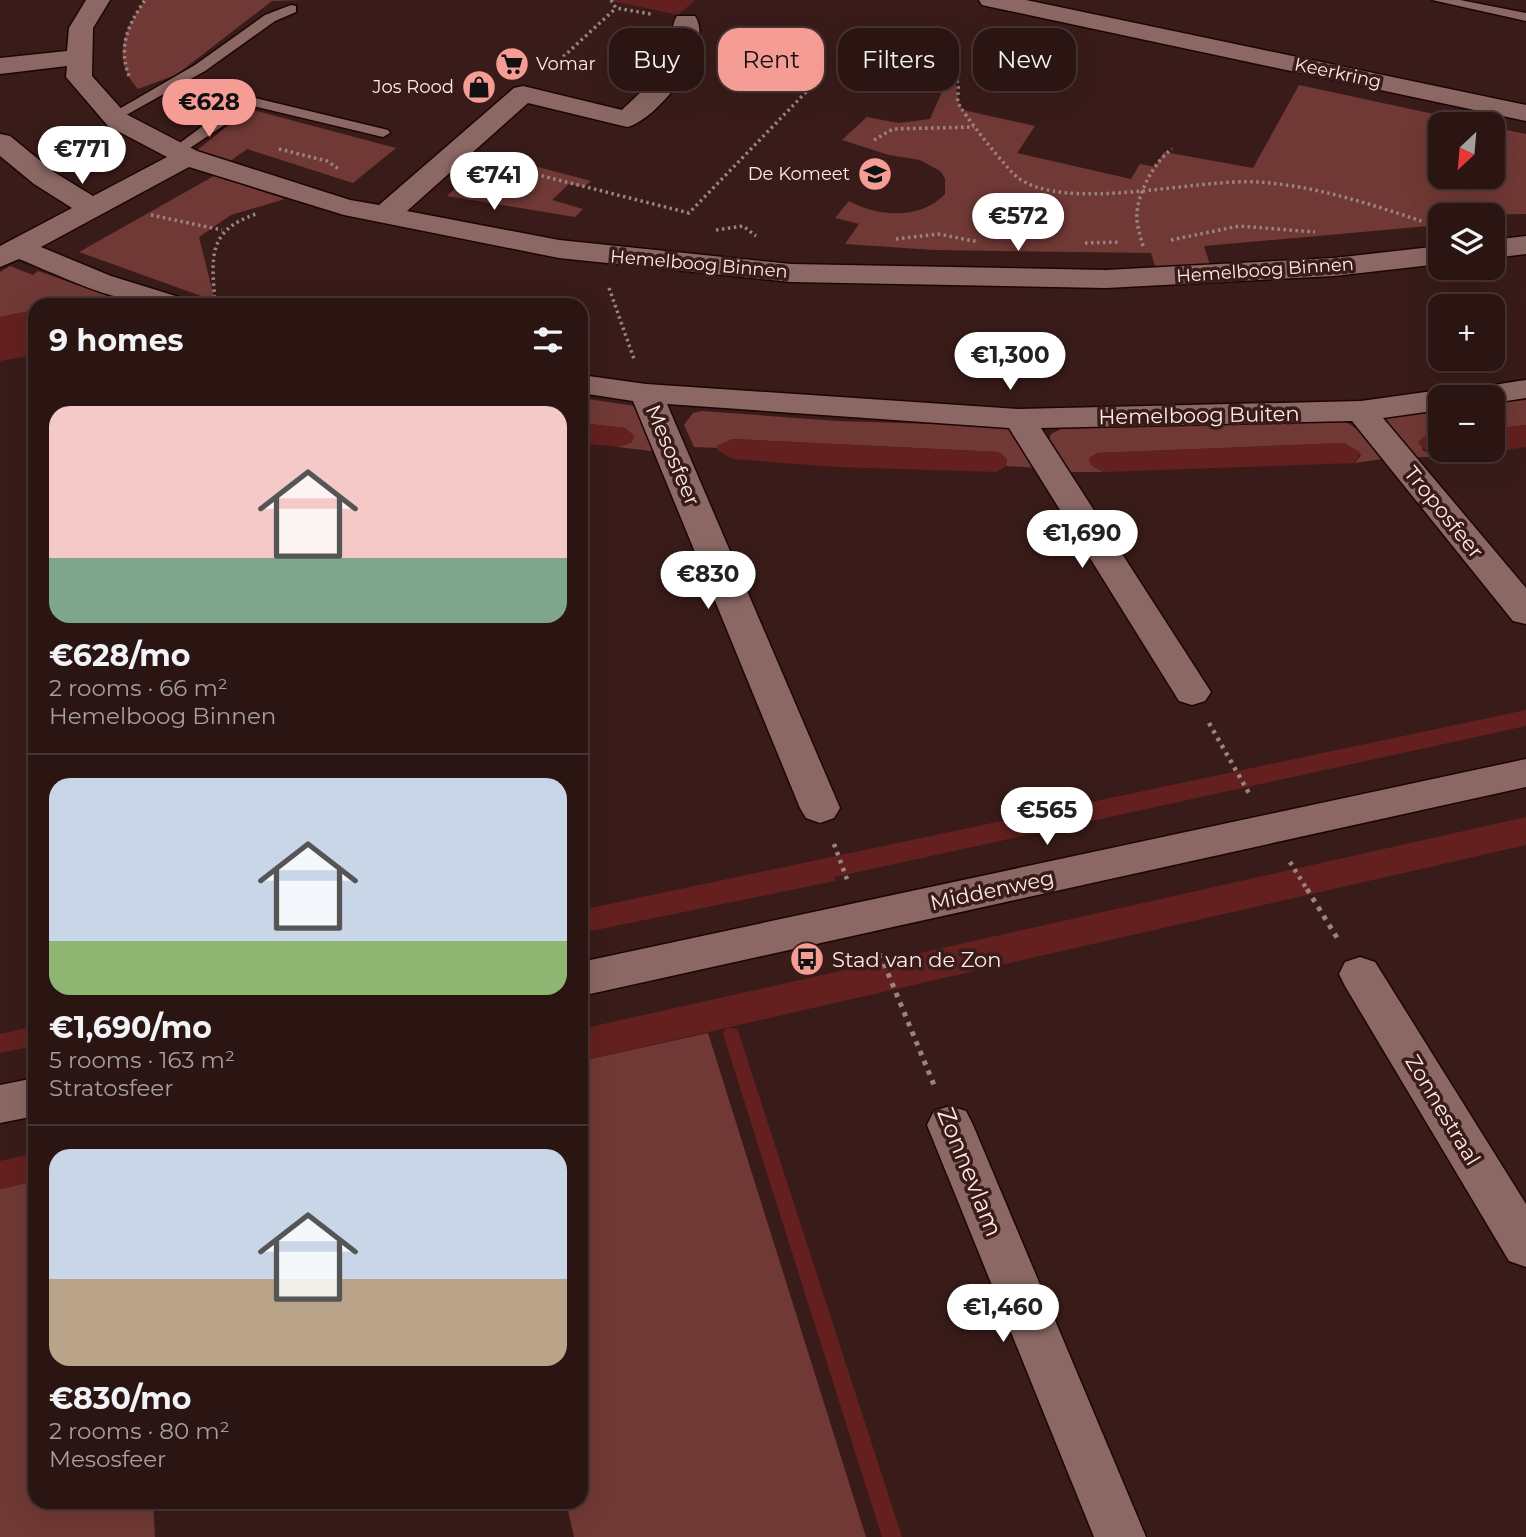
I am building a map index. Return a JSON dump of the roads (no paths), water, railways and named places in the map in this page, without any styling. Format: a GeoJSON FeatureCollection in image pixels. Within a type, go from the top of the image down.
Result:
{"type":"FeatureCollection","features":[{"type":"Feature","properties":{"kind":"street","name":"Hemelboog Binnen"},"geometry":{"type":"LineString","coordinates":[[98,0],[81,27],[79,77],[114,116],[182,154],[319,199],[536,246],[791,274],[1150,278],[1334,267],[1428,256]]}},
{"type":"Feature","properties":{"kind":"street","name":"Keerkring"},"geometry":{"type":"LineString","coordinates":[[991,0],[1029,4],[1526,113]]}},
{"type":"Feature","properties":{"kind":"street"},"geometry":{"type":"LineString","coordinates":[[385,215],[523,94],[627,119],[674,72],[684,56],[688,37],[686,21]]}},
{"type":"Feature","properties":{"kind":"street"},"geometry":{"type":"LineString","coordinates":[[0,66],[79,57]]}},
{"type":"Feature","properties":{"kind":"street"},"geometry":{"type":"LineString","coordinates":[[0,142],[44,178],[92,208]]}},
{"type":"Feature","properties":{"kind":"street"},"geometry":{"type":"LineString","coordinates":[[9,253],[92,208],[182,154]]}},
{"type":"Feature","properties":{"kind":"street"},"geometry":{"type":"LineString","coordinates":[[1505,248],[1526,245]]}},
{"type":"Feature","properties":{"kind":"street"},"geometry":{"type":"LineString","coordinates":[[9,253],[152,298]]}},
{"type":"Feature","properties":{"kind":"street","name":"Hemelboog Buiten"},"geometry":{"type":"LineString","coordinates":[[588,385],[646,393],[1019,419],[1362,411],[1428,402]]}},
{"type":"Feature","properties":{"kind":"street"},"geometry":{"type":"LineString","coordinates":[[1505,392],[1526,389]]}},
{"type":"Feature","properties":{"kind":"street","name":"Mesosfeer"},"geometry":{"type":"LineString","coordinates":[[646,393],[820,808]]}},
{"type":"Feature","properties":{"kind":"street","name":"Troposfeer"},"geometry":{"type":"LineString","coordinates":[[1362,411],[1526,612]]}},
{"type":"Feature","properties":{"kind":"street"},"geometry":{"type":"LineString","coordinates":[[1019,419],[1192,692]]}},
{"type":"Feature","properties":{"kind":"street","name":"Middenweg"},"geometry":{"type":"LineString","coordinates":[[588,977],[1526,773]]}},
{"type":"Feature","properties":{"kind":"street","name":"Zonnestraal"},"geometry":{"type":"LineString","coordinates":[[1360,974],[1526,1246]]}},
{"type":"Feature","properties":{"kind":"street"},"geometry":{"type":"LineString","coordinates":[[0,1104],[28,1098]]}},
{"type":"Feature","properties":{"kind":"street","name":"Zonnevlam"},"geometry":{"type":"LineString","coordinates":[[950,1125],[1119,1537]]}},
{"type":"Feature","properties":{"kind":"lane"},"geometry":{"type":"LineString","coordinates":[[1439,0],[1526,18]]}},
{"type":"Feature","properties":{"kind":"lane"},"geometry":{"type":"LineString","coordinates":[[114,116],[200,68],[270,18],[291,9]]}},
{"type":"Feature","properties":{"kind":"lane"},"geometry":{"type":"LineString","coordinates":[[182,154],[236,108],[251,101],[383,133]]}},
{"type":"Feature","properties":{"kind":"waterway"},"geometry":{"type":"LineString","coordinates":[[731,1034],[892,1537]]}},
{"type":"Feature","properties":{"kind":"place","name":"Vomar"},"geometry":{"type":"Point","coordinates":[512,64]}},
{"type":"Feature","properties":{"kind":"place","name":"Jos Rood"},"geometry":{"type":"Point","coordinates":[479,87]}},
{"type":"Feature","properties":{"kind":"place","name":"De Komeet"},"geometry":{"type":"Point","coordinates":[875,174]}},
{"type":"Feature","properties":{"kind":"place","name":"Stad van de Zon"},"geometry":{"type":"Point","coordinates":[807,959]}}]}
